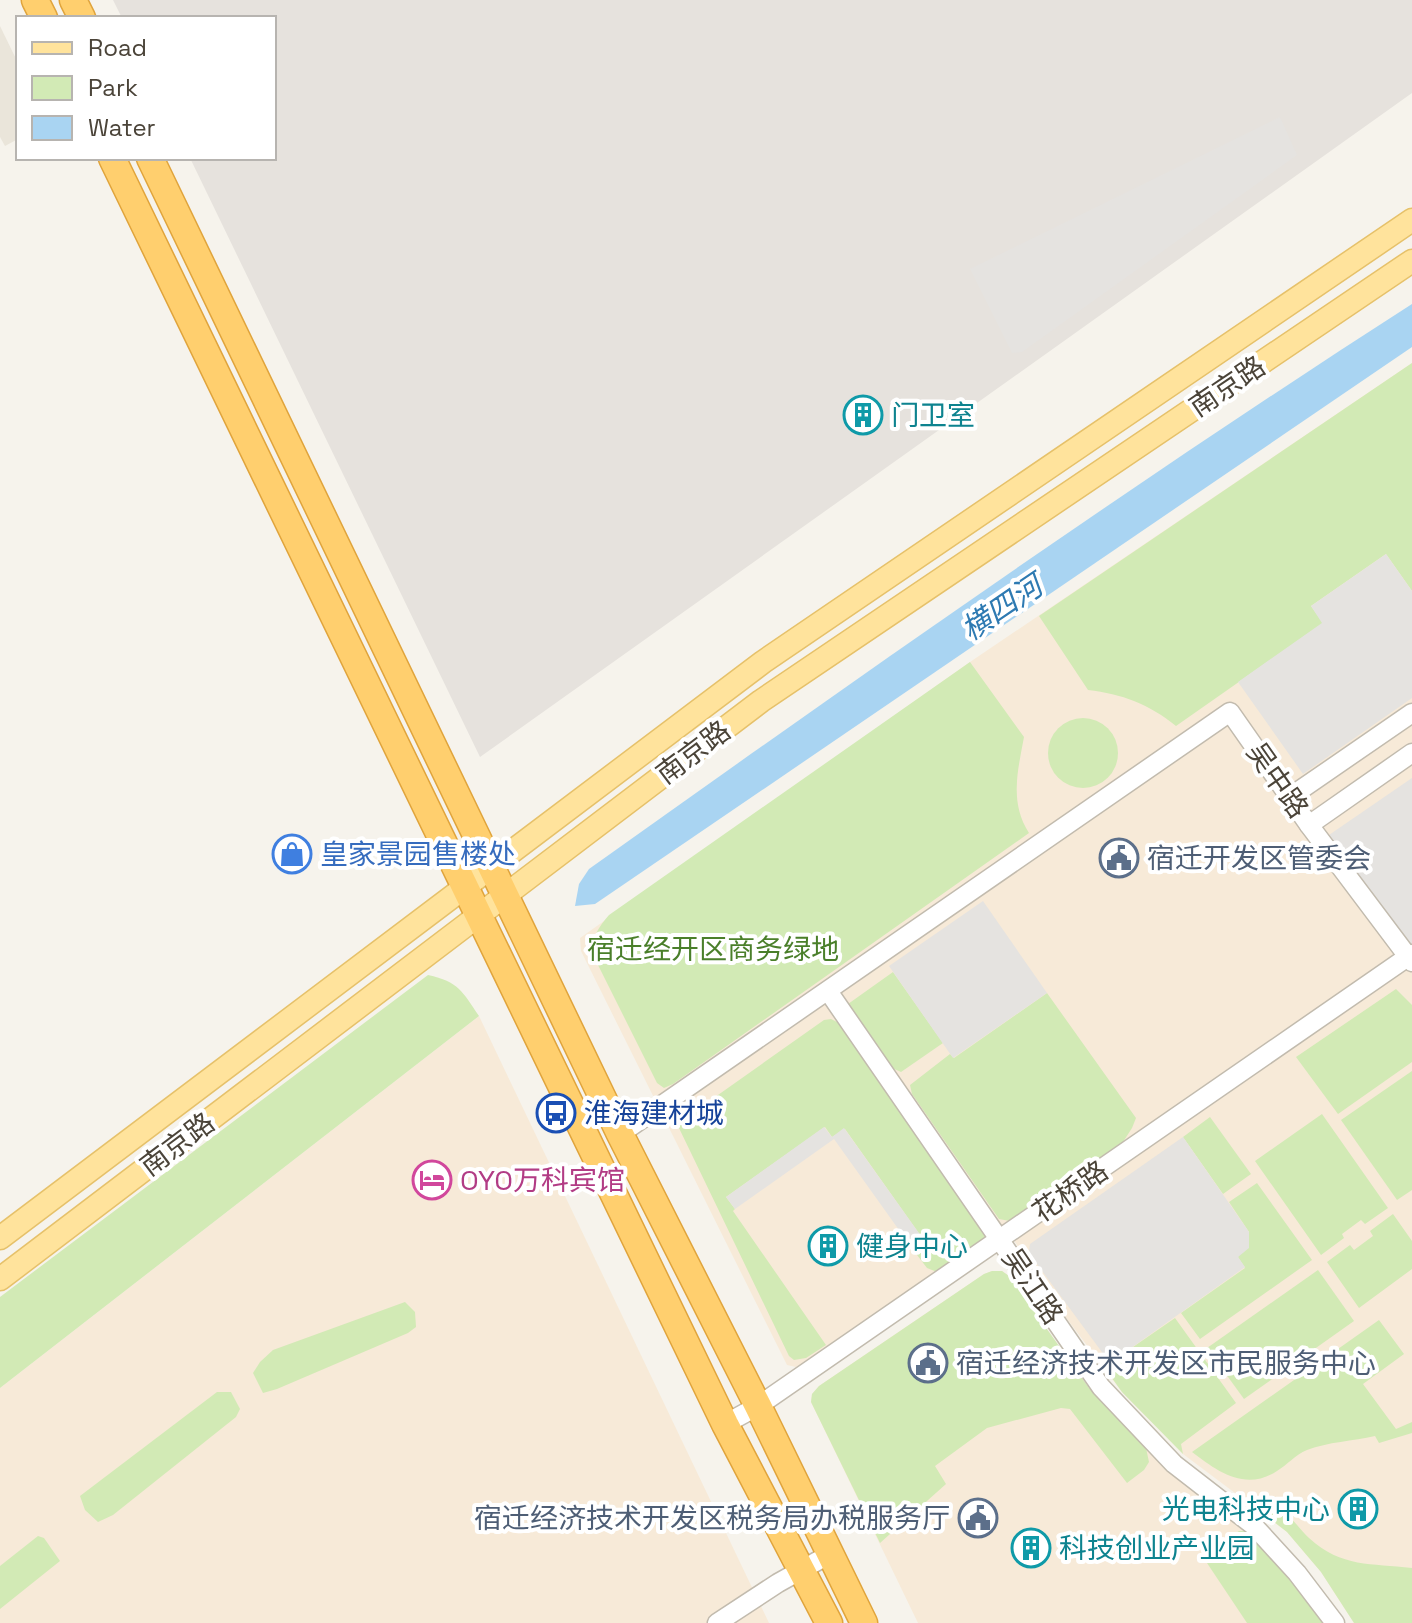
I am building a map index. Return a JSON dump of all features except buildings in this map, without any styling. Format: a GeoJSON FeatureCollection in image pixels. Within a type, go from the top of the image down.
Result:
{"type":"FeatureCollection","features":[{"type":"Feature","properties":{"kind":"highway"},"geometry":{"type":"LineString","coordinates":[[113,160],[725,1424],[829,1623]]}},
{"type":"Feature","properties":{"kind":"highway"},"geometry":{"type":"LineString","coordinates":[[151,160],[620,1134],[864,1623]]}},
{"type":"Feature","properties":{"kind":"main road","name":"南京路"},"geometry":{"type":"LineString","coordinates":[[0,1238],[763,662],[1412,220]]}},
{"type":"Feature","properties":{"kind":"main road","name":"南京路"},"geometry":{"type":"LineString","coordinates":[[0,1279],[761,701],[1412,261]]}},
{"type":"Feature","properties":{"kind":"street","name":"吴中路"},"geometry":{"type":"LineString","coordinates":[[828,991],[1230,712],[1309,825],[1410,958]]}},
{"type":"Feature","properties":{"kind":"street"},"geometry":{"type":"LineString","coordinates":[[1290,797],[1412,713]]}},
{"type":"Feature","properties":{"kind":"street"},"geometry":{"type":"LineString","coordinates":[[1309,825],[1412,753]]}},
{"type":"Feature","properties":{"kind":"street","name":"花桥路"},"geometry":{"type":"LineString","coordinates":[[725,1424],[758,1406],[1410,958]]}},
{"type":"Feature","properties":{"kind":"street"},"geometry":{"type":"LineString","coordinates":[[620,1134],[828,991]]}},
{"type":"Feature","properties":{"kind":"street","name":"吴江路"},"geometry":{"type":"LineString","coordinates":[[828,991],[1110,1397],[1174,1464],[1254,1526],[1297,1573],[1335,1623]]}},
{"type":"Feature","properties":{"kind":"street"},"geometry":{"type":"LineString","coordinates":[[717,1623],[802,1568],[830,1554]]}},
{"type":"Feature","properties":{"kind":"shaded area"},"geometry":{"type":"Polygon","coordinates":[[[113,0],[1412,0],[1412,93],[480,757],[191,160],[276,160],[276,16],[121,16],[113,0]]]}},
{"type":"Feature","properties":{"kind":"shaded area"},"geometry":{"type":"Polygon","coordinates":[[[0,26],[16,59],[16,140],[5,146],[0,137],[0,26]]]}},
{"type":"Feature","properties":{"kind":"shaded area"},"geometry":{"type":"Polygon","coordinates":[[[1280,117],[1297,155],[1022,352],[1012,353],[970,269],[1280,117]]]}},
{"type":"Feature","properties":{"kind":"shaded area"},"geometry":{"type":"Polygon","coordinates":[[[1412,363],[1412,1623],[1354,1623],[1321,1572],[1287,1532],[1183,1454],[1122,1392],[1052,1299],[1006,1228],[804,1365],[787,1365],[581,951],[580,938],[970,662],[1412,363]]]}},
{"type":"Feature","properties":{"kind":"shaded area"},"geometry":{"type":"Polygon","coordinates":[[[1386,554],[1412,591],[1412,698],[1303,774],[1238,682],[1322,623],[1311,606],[1386,554]]]}},
{"type":"Feature","properties":{"kind":"shaded area"},"geometry":{"type":"Polygon","coordinates":[[[1412,778],[1412,951],[1410,952],[1329,835],[1412,778]]]}},
{"type":"Feature","properties":{"kind":"shaded area"},"geometry":{"type":"Polygon","coordinates":[[[983,901],[1047,993],[953,1058],[889,966],[983,901]]]}},
{"type":"Feature","properties":{"kind":"shaded area","name":"淮海建材城"},"geometry":{"type":"Polygon","coordinates":[[[479,1016],[769,1623],[0,1623],[0,1388],[479,1016]]]}},
{"type":"Feature","properties":{"kind":"shaded area"},"geometry":{"type":"Polygon","coordinates":[[[824,1127],[832,1137],[844,1128],[926,1243],[914,1251],[834,1139],[735,1209],[726,1197],[824,1127]]]}},
{"type":"Feature","properties":{"kind":"shaded area"},"geometry":{"type":"Polygon","coordinates":[[[1183,1137],[1249,1232],[1249,1248],[1238,1257],[1245,1267],[1110,1363],[1034,1260],[1029,1252],[1030,1244],[1183,1137]]]}},
{"type":"Feature","properties":{"kind":"shaded area"},"geometry":{"type":"Polygon","coordinates":[[[992,1271],[1002,1271],[1009,1276],[1089,1388],[1146,1448],[1246,1531],[1269,1554],[1324,1623],[918,1623],[811,1402],[812,1394],[819,1386],[992,1271]]]}},
{"type":"Feature","properties":{"kind":"green space"},"geometry":{"type":"Polygon","coordinates":[[[1412,363],[1412,591],[1386,554],[1311,606],[1323,623],[1176,726],[1135,701],[1088,690],[1039,616],[1412,363]]]}},
{"type":"Feature","properties":{"kind":"green space","name":"宿迁经开区商务绿地"},"geometry":{"type":"Polygon","coordinates":[[[970,662],[1024,737],[1017,798],[1029,833],[673,1084],[664,1088],[657,1083],[594,957],[594,939],[601,925],[609,915],[970,662]]]}},
{"type":"Feature","properties":{"kind":"green space"},"geometry":{"type":"Polygon","coordinates":[[[1083,718],[1108,728],[1118,753],[1108,778],[1083,788],[1058,778],[1048,753],[1058,728],[1083,718]]]}},
{"type":"Feature","properties":{"kind":"green space"},"geometry":{"type":"Polygon","coordinates":[[[893,972],[943,1043],[901,1072],[892,1068],[848,1004],[893,972]]]}},
{"type":"Feature","properties":{"kind":"green space"},"geometry":{"type":"Polygon","coordinates":[[[428,975],[459,989],[479,1016],[0,1388],[0,1297],[428,975]]]}},
{"type":"Feature","properties":{"kind":"green space"},"geometry":{"type":"Polygon","coordinates":[[[1396,989],[1412,1005],[1412,1062],[1338,1114],[1296,1057],[1396,989]]]}},
{"type":"Feature","properties":{"kind":"green space"},"geometry":{"type":"Polygon","coordinates":[[[1047,993],[1136,1118],[1123,1142],[1018,1218],[1010,1221],[999,1219],[912,1094],[910,1085],[950,1054],[954,1058],[1047,993]]]}},
{"type":"Feature","properties":{"kind":"green space"},"geometry":{"type":"Polygon","coordinates":[[[824,1020],[839,1023],[986,1236],[937,1272],[927,1268],[914,1251],[925,1242],[845,1129],[832,1137],[825,1127],[726,1197],[826,1345],[806,1358],[794,1360],[789,1356],[678,1126],[824,1020]]]}},
{"type":"Feature","properties":{"kind":"green space"},"geometry":{"type":"Polygon","coordinates":[[[1412,1071],[1412,1190],[1397,1200],[1341,1120],[1412,1071]]]}},
{"type":"Feature","properties":{"kind":"green space"},"geometry":{"type":"Polygon","coordinates":[[[1322,1114],[1388,1208],[1365,1224],[1361,1220],[1321,1255],[1255,1161],[1322,1114]]]}},
{"type":"Feature","properties":{"kind":"green space"},"geometry":{"type":"Polygon","coordinates":[[[1210,1117],[1251,1174],[1223,1194],[1183,1137],[1210,1117]]]}},
{"type":"Feature","properties":{"kind":"green space"},"geometry":{"type":"Polygon","coordinates":[[[1257,1183],[1312,1260],[1200,1339],[1181,1313],[1245,1268],[1238,1257],[1249,1232],[1229,1202],[1257,1183]]]}},
{"type":"Feature","properties":{"kind":"green space"},"geometry":{"type":"Polygon","coordinates":[[[1393,1214],[1412,1241],[1412,1269],[1359,1308],[1327,1262],[1350,1245],[1354,1250],[1373,1236],[1370,1231],[1393,1214]]]}},
{"type":"Feature","properties":{"kind":"green space"},"geometry":{"type":"Polygon","coordinates":[[[1318,1270],[1354,1321],[1244,1399],[1207,1348],[1318,1270]]]}},
{"type":"Feature","properties":{"kind":"green space"},"geometry":{"type":"Polygon","coordinates":[[[992,1271],[1002,1271],[1009,1276],[1089,1388],[1146,1448],[1149,1462],[1127,1483],[1070,1409],[1061,1408],[987,1428],[935,1466],[946,1484],[880,1543],[811,1402],[812,1394],[819,1386],[992,1271]]]}},
{"type":"Feature","properties":{"kind":"green space"},"geometry":{"type":"Polygon","coordinates":[[[405,1302],[415,1312],[416,1327],[408,1333],[263,1393],[253,1373],[273,1350],[405,1302]]]}},
{"type":"Feature","properties":{"kind":"green space"},"geometry":{"type":"Polygon","coordinates":[[[1175,1318],[1236,1403],[1181,1444],[1183,1454],[1122,1392],[1104,1367],[1175,1318]]]}},
{"type":"Feature","properties":{"kind":"green space"},"geometry":{"type":"Polygon","coordinates":[[[1379,1320],[1404,1354],[1363,1384],[1396,1429],[1412,1422],[1412,1433],[1379,1443],[1375,1436],[1315,1447],[1277,1471],[1254,1480],[1221,1472],[1192,1452],[1379,1320]]]}},
{"type":"Feature","properties":{"kind":"green space"},"geometry":{"type":"Polygon","coordinates":[[[217,1392],[231,1392],[240,1409],[236,1417],[113,1515],[98,1522],[85,1510],[80,1496],[217,1392]]]}},
{"type":"Feature","properties":{"kind":"green space"},"geometry":{"type":"Polygon","coordinates":[[[1276,1507],[1309,1538],[1333,1555],[1358,1562],[1412,1568],[1412,1623],[1354,1623],[1321,1572],[1287,1532],[1269,1518],[1270,1510],[1276,1507]]]}},
{"type":"Feature","properties":{"kind":"green space"},"geometry":{"type":"Polygon","coordinates":[[[1239,1531],[1246,1531],[1278,1563],[1324,1623],[1247,1623],[1205,1560],[1210,1551],[1239,1531]]]}},
{"type":"Feature","properties":{"kind":"green space"},"geometry":{"type":"Polygon","coordinates":[[[38,1536],[44,1538],[60,1561],[0,1609],[0,1566],[38,1536]]]}},
{"type":"Feature","properties":{"kind":"water","name":"横四河"},"geometry":{"type":"Polygon","coordinates":[[[1412,304],[1412,347],[595,904],[575,906],[579,884],[589,869],[1100,511],[1412,304]]]}},
{"type":"Feature","properties":{"kind":"place","name":"门卫室"},"geometry":{"type":"Point","coordinates":[863,415]}},
{"type":"Feature","properties":{"kind":"place","name":"皇家景园售楼处"},"geometry":{"type":"Point","coordinates":[292,854]}},
{"type":"Feature","properties":{"kind":"place","name":"宿迁开发区管委会"},"geometry":{"type":"Point","coordinates":[1119,858]}},
{"type":"Feature","properties":{"kind":"place","name":"淮海建材城"},"geometry":{"type":"Point","coordinates":[556,1113]}},
{"type":"Feature","properties":{"kind":"place","name":"OYO万科宾馆"},"geometry":{"type":"Point","coordinates":[432,1180]}},
{"type":"Feature","properties":{"kind":"place","name":"健身中心"},"geometry":{"type":"Point","coordinates":[828,1246]}},
{"type":"Feature","properties":{"kind":"place","name":"宿迁经济技术开发区市民服务中心"},"geometry":{"type":"Point","coordinates":[928,1363]}},
{"type":"Feature","properties":{"kind":"place","name":"光电科技中心"},"geometry":{"type":"Point","coordinates":[1358,1509]}},
{"type":"Feature","properties":{"kind":"place","name":"宿迁经济技术开发区税务局办税服务厅"},"geometry":{"type":"Point","coordinates":[978,1518]}},
{"type":"Feature","properties":{"kind":"place","name":"科技创业产业园"},"geometry":{"type":"Point","coordinates":[1031,1548]}}]}
